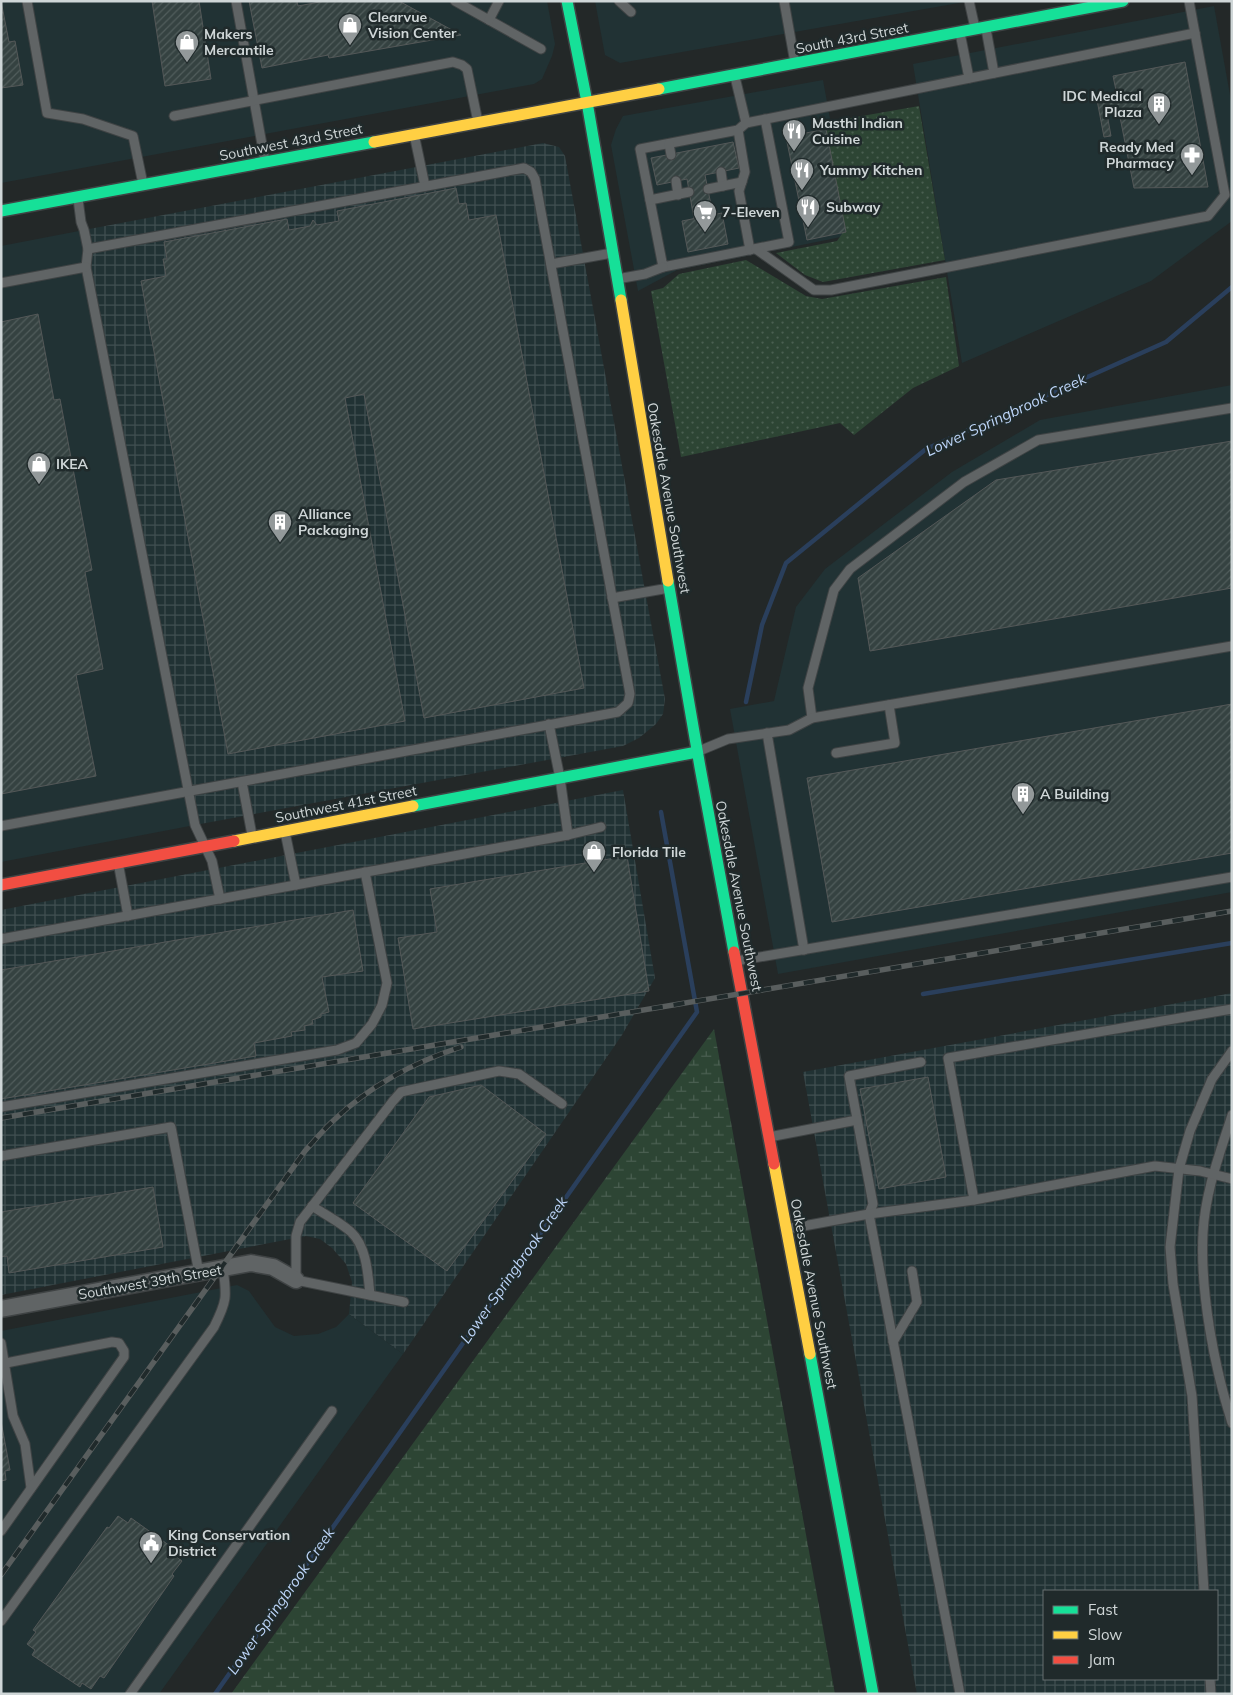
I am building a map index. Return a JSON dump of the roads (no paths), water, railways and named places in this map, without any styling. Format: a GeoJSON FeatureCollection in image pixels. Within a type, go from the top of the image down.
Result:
{"type":"FeatureCollection","features":[{"type":"Feature","properties":{"kind":"main road","name":"Oakesdale Avenue Southwest"},"geometry":{"type":"LineString","coordinates":[[568,1],[697,752],[873,1694]]}},
{"type":"Feature","properties":{"kind":"main road","name":"South 43rd Street"},"geometry":{"type":"LineString","coordinates":[[586,102],[1123,1]]}},
{"type":"Feature","properties":{"kind":"main road","name":"Southwest 43rd Street"},"geometry":{"type":"LineString","coordinates":[[1,211],[586,102]]}},
{"type":"Feature","properties":{"kind":"main road","name":"Southwest 41st Street"},"geometry":{"type":"LineString","coordinates":[[1,884],[697,752]]}},
{"type":"Feature","properties":{"kind":"street","name":"Southwest 39th Street"},"geometry":{"type":"LineString","coordinates":[[1,1309],[251,1263],[273,1267],[296,1280]]}},
{"type":"Feature","properties":{"kind":"lane"},"geometry":{"type":"LineString","coordinates":[[28,1],[48,113],[83,119],[133,136],[143,185]]}},
{"type":"Feature","properties":{"kind":"lane"},"geometry":{"type":"LineString","coordinates":[[236,1],[265,162]]}},
{"type":"Feature","properties":{"kind":"lane"},"geometry":{"type":"LineString","coordinates":[[455,1],[540,49]]}},
{"type":"Feature","properties":{"kind":"lane"},"geometry":{"type":"LineString","coordinates":[[489,20],[499,1]]}},
{"type":"Feature","properties":{"kind":"lane"},"geometry":{"type":"LineString","coordinates":[[619,1],[631,12]]}},
{"type":"Feature","properties":{"kind":"lane"},"geometry":{"type":"LineString","coordinates":[[784,1],[796,64]]}},
{"type":"Feature","properties":{"kind":"lane"},"geometry":{"type":"LineString","coordinates":[[969,1],[980,28],[994,73]]}},
{"type":"Feature","properties":{"kind":"lane"},"geometry":{"type":"LineString","coordinates":[[738,130],[746,172],[739,191],[753,249],[814,290],[831,290],[1208,216],[1225,195],[1189,1]]}},
{"type":"Feature","properties":{"kind":"lane"},"geometry":{"type":"LineString","coordinates":[[960,32],[969,78]]}},
{"type":"Feature","properties":{"kind":"lane"},"geometry":{"type":"LineString","coordinates":[[662,267],[640,149],[738,130],[746,123],[765,119],[1195,33]]}},
{"type":"Feature","properties":{"kind":"lane"},"geometry":{"type":"LineString","coordinates":[[174,116],[453,62],[467,69],[478,122]]}},
{"type":"Feature","properties":{"kind":"lane"},"geometry":{"type":"LineString","coordinates":[[735,75],[746,123]]}},
{"type":"Feature","properties":{"kind":"lane"},"geometry":{"type":"LineString","coordinates":[[616,279],[645,274],[662,267],[789,242],[765,119]]}},
{"type":"Feature","properties":{"kind":"lane"},"geometry":{"type":"LineString","coordinates":[[414,134],[425,186]]}},
{"type":"Feature","properties":{"kind":"lane"},"geometry":{"type":"LineString","coordinates":[[713,135],[716,146]]}},
{"type":"Feature","properties":{"kind":"lane"},"geometry":{"type":"LineString","coordinates":[[690,140],[692,150]]}},
{"type":"Feature","properties":{"kind":"lane"},"geometry":{"type":"LineString","coordinates":[[669,144],[671,155]]}},
{"type":"Feature","properties":{"kind":"lane"},"geometry":{"type":"LineString","coordinates":[[1,826],[618,712],[628,703],[630,694],[535,179],[531,172],[524,168],[88,249]]}},
{"type":"Feature","properties":{"kind":"lane"},"geometry":{"type":"LineString","coordinates":[[721,172],[723,186]]}},
{"type":"Feature","properties":{"kind":"lane"},"geometry":{"type":"LineString","coordinates":[[676,181],[678,195]]}},
{"type":"Feature","properties":{"kind":"lane"},"geometry":{"type":"LineString","coordinates":[[708,188],[742,182]]}},
{"type":"Feature","properties":{"kind":"lane"},"geometry":{"type":"LineString","coordinates":[[650,200],[689,192]]}},
{"type":"Feature","properties":{"kind":"lane"},"geometry":{"type":"LineString","coordinates":[[78,197],[81,222],[88,249],[86,267],[188,791],[195,825],[212,862],[220,899]]}},
{"type":"Feature","properties":{"kind":"lane"},"geometry":{"type":"LineString","coordinates":[[551,264],[612,253]]}},
{"type":"Feature","properties":{"kind":"lane"},"geometry":{"type":"LineString","coordinates":[[1,283],[86,267]]}},
{"type":"Feature","properties":{"kind":"lane"},"geometry":{"type":"LineString","coordinates":[[812,718],[808,688],[834,590],[850,569],[964,482],[1038,440],[1232,408]]}},
{"type":"Feature","properties":{"kind":"lane"},"geometry":{"type":"LineString","coordinates":[[612,598],[669,588]]}},
{"type":"Feature","properties":{"kind":"lane"},"geometry":{"type":"LineString","coordinates":[[697,752],[728,739],[789,730],[812,718],[1232,646]]}},
{"type":"Feature","properties":{"kind":"lane"},"geometry":{"type":"LineString","coordinates":[[836,753],[895,743],[889,704]]}},
{"type":"Feature","properties":{"kind":"lane"},"geometry":{"type":"LineString","coordinates":[[549,724],[560,778],[568,835]]}},
{"type":"Feature","properties":{"kind":"lane"},"geometry":{"type":"LineString","coordinates":[[767,733],[804,950]]}},
{"type":"Feature","properties":{"kind":"lane"},"geometry":{"type":"LineString","coordinates":[[242,782],[253,837]]}},
{"type":"Feature","properties":{"kind":"lane"},"geometry":{"type":"LineString","coordinates":[[1,939],[568,835],[601,827]]}},
{"type":"Feature","properties":{"kind":"lane"},"geometry":{"type":"LineString","coordinates":[[284,831],[296,885]]}},
{"type":"Feature","properties":{"kind":"lane"},"geometry":{"type":"LineString","coordinates":[[118,862],[128,916]]}},
{"type":"Feature","properties":{"kind":"lane"},"geometry":{"type":"LineString","coordinates":[[1,1107],[327,1052],[356,1043],[372,1024],[382,1005],[387,983],[366,872]]}},
{"type":"Feature","properties":{"kind":"lane"},"geometry":{"type":"LineString","coordinates":[[736,962],[1232,877]]}},
{"type":"Feature","properties":{"kind":"lane"},"geometry":{"type":"LineString","coordinates":[[974,1200],[948,1058],[1232,1009]]}},
{"type":"Feature","properties":{"kind":"lane"},"geometry":{"type":"LineString","coordinates":[[1204,1590],[1192,1396],[1173,1284],[1171,1253],[1173,1210],[1179,1169],[1190,1131],[1212,1079],[1232,1051]]}},
{"type":"Feature","properties":{"kind":"lane"},"geometry":{"type":"LineString","coordinates":[[921,1062],[849,1076],[873,1204],[869,1214],[960,1694]]}},
{"type":"Feature","properties":{"kind":"lane"},"geometry":{"type":"LineString","coordinates":[[404,1302],[296,1280],[296,1236],[300,1222],[393,1101],[401,1092],[499,1071],[519,1074],[562,1104]]}},
{"type":"Feature","properties":{"kind":"lane"},"geometry":{"type":"LineString","coordinates":[[1232,1115],[1213,1175],[1203,1232],[1204,1292],[1224,1399],[1232,1423]]}},
{"type":"Feature","properties":{"kind":"lane"},"geometry":{"type":"LineString","coordinates":[[769,1137],[857,1120]]}},
{"type":"Feature","properties":{"kind":"lane"},"geometry":{"type":"LineString","coordinates":[[1,1156],[171,1127],[199,1273]]}},
{"type":"Feature","properties":{"kind":"lane"},"geometry":{"type":"LineString","coordinates":[[786,1230],[869,1214],[974,1200],[1155,1166],[1232,1179]]}},
{"type":"Feature","properties":{"kind":"lane"},"geometry":{"type":"LineString","coordinates":[[312,1206],[352,1233],[360,1246],[366,1262],[370,1296]]}},
{"type":"Feature","properties":{"kind":"lane"},"geometry":{"type":"LineString","coordinates":[[1,1621],[214,1327],[223,1309],[226,1294],[223,1268]]}},
{"type":"Feature","properties":{"kind":"lane"},"geometry":{"type":"LineString","coordinates":[[893,1342],[917,1302],[912,1271]]}},
{"type":"Feature","properties":{"kind":"lane"},"geometry":{"type":"LineString","coordinates":[[1,1531],[124,1357],[124,1351],[120,1344],[112,1342],[3,1364]]}},
{"type":"Feature","properties":{"kind":"lane"},"geometry":{"type":"LineString","coordinates":[[1,1343],[13,1416],[25,1444],[32,1488]]}},
{"type":"Feature","properties":{"kind":"lane"},"geometry":{"type":"LineString","coordinates":[[130,1694],[332,1411]]}},
{"type":"Feature","properties":{"kind":"lane"},"geometry":{"type":"LineString","coordinates":[[1,1519],[12,1517]]}},
{"type":"Feature","properties":{"kind":"lane"},"geometry":{"type":"LineString","coordinates":[[1210,1680],[1211,1694]]}},
{"type":"Feature","properties":{"kind":"waterway","name":"Lower Springbrook Creek"},"geometry":{"type":"LineString","coordinates":[[746,702],[762,625],[786,563],[926,449],[1166,342],[1232,287]]}},
{"type":"Feature","properties":{"kind":"waterway","name":"Lower Springbrook Creek"},"geometry":{"type":"LineString","coordinates":[[215,1694],[697,1012],[661,812]]}},
{"type":"Feature","properties":{"kind":"waterway"},"geometry":{"type":"LineString","coordinates":[[923,994],[1232,943]]}},
{"type":"Feature","properties":{"kind":"railway"},"geometry":{"type":"LineString","coordinates":[[1,1118],[1232,911]]}},
{"type":"Feature","properties":{"kind":"railway"},"geometry":{"type":"LineString","coordinates":[[1,1575],[305,1151],[334,1120],[362,1096],[393,1076],[426,1060],[461,1047]]}},
{"type":"Feature","properties":{"kind":"place","name":"Clearvue Vision Center"},"geometry":{"type":"Point","coordinates":[350,46]}},
{"type":"Feature","properties":{"kind":"place","name":"Makers Mercantile"},"geometry":{"type":"Point","coordinates":[187,63]}},
{"type":"Feature","properties":{"kind":"place","name":"IDC Medical Plaza"},"geometry":{"type":"Point","coordinates":[1159,125]}},
{"type":"Feature","properties":{"kind":"place","name":"Masthi Indian Cuisine"},"geometry":{"type":"Point","coordinates":[794,152]}},
{"type":"Feature","properties":{"kind":"place","name":"Ready Med Pharmacy"},"geometry":{"type":"Point","coordinates":[1192,176]}},
{"type":"Feature","properties":{"kind":"place","name":"Yummy Kitchen"},"geometry":{"type":"Point","coordinates":[802,191]}},
{"type":"Feature","properties":{"kind":"place","name":"Subway"},"geometry":{"type":"Point","coordinates":[808,228]}},
{"type":"Feature","properties":{"kind":"place","name":"7-Eleven"},"geometry":{"type":"Point","coordinates":[705,233]}},
{"type":"Feature","properties":{"kind":"place","name":"IKEA"},"geometry":{"type":"Point","coordinates":[39,485]}},
{"type":"Feature","properties":{"kind":"place","name":"Alliance Packaging"},"geometry":{"type":"Point","coordinates":[280,543]}},
{"type":"Feature","properties":{"kind":"place","name":"A Building"},"geometry":{"type":"Point","coordinates":[1023,815]}},
{"type":"Feature","properties":{"kind":"place","name":"Florida Tile"},"geometry":{"type":"Point","coordinates":[594,873]}},
{"type":"Feature","properties":{"kind":"place","name":"King Conservation District"},"geometry":{"type":"Point","coordinates":[151,1564]}}]}
